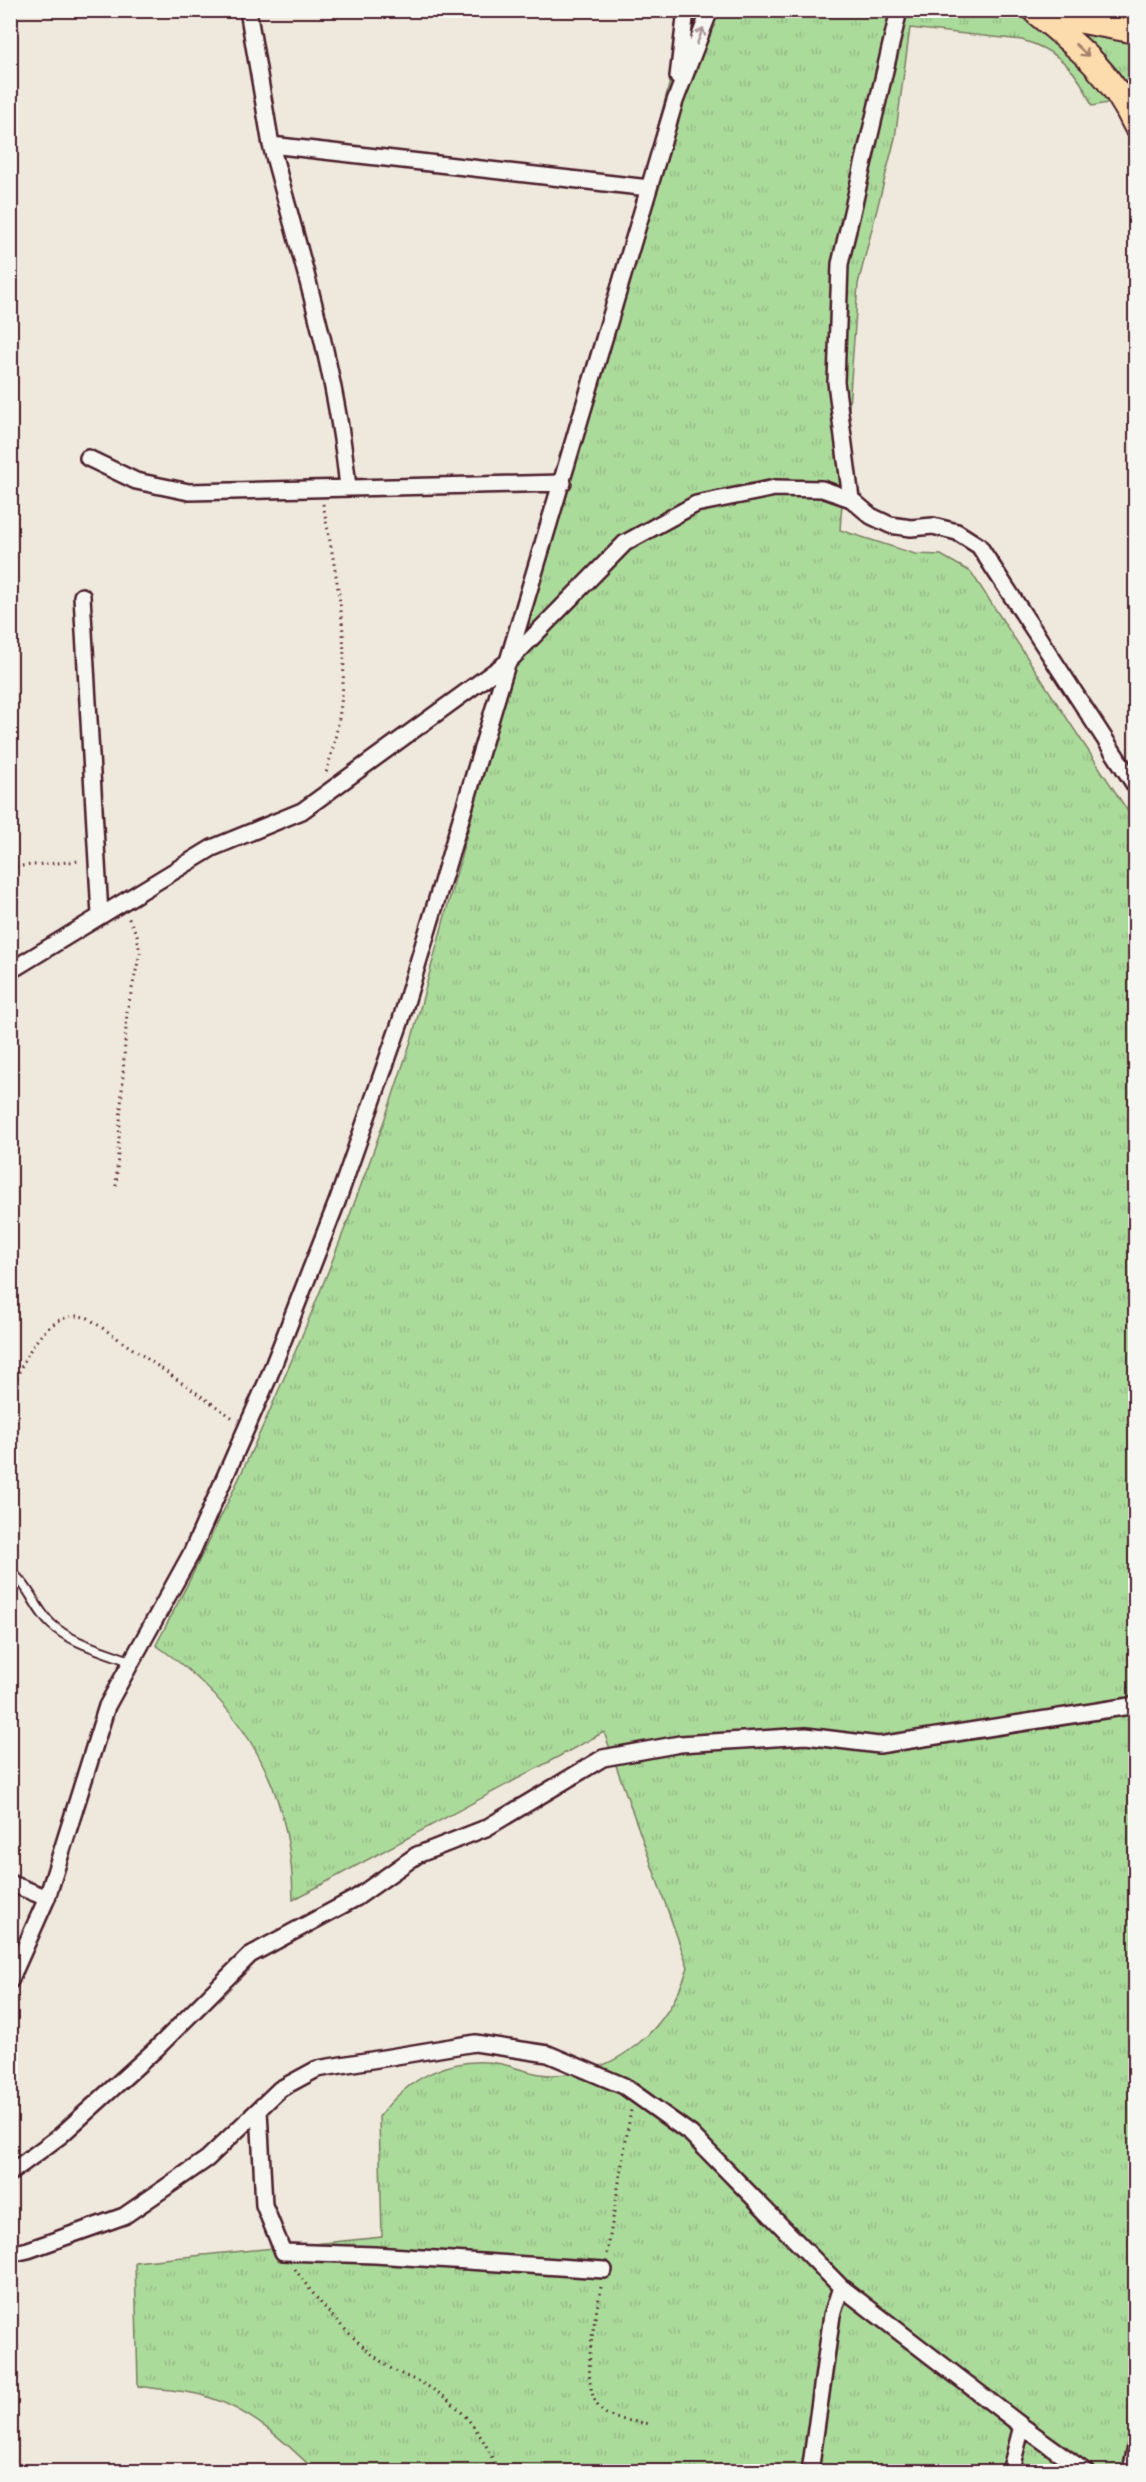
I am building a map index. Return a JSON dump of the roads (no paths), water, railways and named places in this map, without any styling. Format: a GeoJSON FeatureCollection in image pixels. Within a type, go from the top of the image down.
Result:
{"type":"FeatureCollection","features":[{"type":"Feature","properties":{"kind":"main road"},"geometry":{"type":"LineString","coordinates":[[1030,12],[1136,31]]}},
{"type":"Feature","properties":{"kind":"main road"},"geometry":{"type":"LineString","coordinates":[[1030,12],[1099,66],[1115,88],[1136,126]]}},
{"type":"Feature","properties":{"kind":"street"},"geometry":{"type":"LineString","coordinates":[[248,10],[271,145],[332,378],[343,432],[348,488]]}},
{"type":"Feature","properties":{"kind":"street"},"geometry":{"type":"LineString","coordinates":[[675,101],[686,10]]}},
{"type":"Feature","properties":{"kind":"street"},"geometry":{"type":"LineString","coordinates":[[10,1981],[47,1898],[107,1706],[191,1554],[247,1427],[337,1202],[400,1023],[563,483],[675,101],[710,10]]}},
{"type":"Feature","properties":{"kind":"street"},"geometry":{"type":"LineString","coordinates":[[851,499],[836,382],[840,264],[899,10]]}},
{"type":"Feature","properties":{"kind":"street"},"geometry":{"type":"LineString","coordinates":[[271,145],[650,188]]}},
{"type":"Feature","properties":{"kind":"street"},"geometry":{"type":"LineString","coordinates":[[88,458],[136,481],[189,492],[563,483]]}},
{"type":"Feature","properties":{"kind":"street"},"geometry":{"type":"LineString","coordinates":[[10,971],[212,848],[302,810],[510,660],[625,543],[696,504],[775,488],[822,489],[851,499],[871,516],[890,525],[911,528],[933,526],[957,532],[979,546],[1136,787]]}},
{"type":"Feature","properties":{"kind":"street"},"geometry":{"type":"LineString","coordinates":[[82,597],[100,915]]}},
{"type":"Feature","properties":{"kind":"street"},"geometry":{"type":"LineString","coordinates":[[10,2173],[60,2136],[157,2048],[250,1955],[356,1898],[417,1855],[486,1828],[603,1758],[680,1743],[806,1736],[879,1745],[1136,1705]]}},
{"type":"Feature","properties":{"kind":"street"},"geometry":{"type":"LineString","coordinates":[[10,1883],[47,1898]]}},
{"type":"Feature","properties":{"kind":"street"},"geometry":{"type":"LineString","coordinates":[[10,2254],[28,2250],[124,2216],[207,2159],[280,2090],[317,2069],[475,2043],[548,2054],[624,2086],[691,2134],[841,2287],[1022,2426],[1086,2472]]}},
{"type":"Feature","properties":{"kind":"street"},"geometry":{"type":"LineString","coordinates":[[259,2110],[264,2205],[283,2252],[375,2254],[604,2270]]}},
{"type":"Feature","properties":{"kind":"street"},"geometry":{"type":"LineString","coordinates":[[810,2472],[832,2315],[841,2287]]}},
{"type":"Feature","properties":{"kind":"street"},"geometry":{"type":"LineString","coordinates":[[1010,2472],[1022,2426]]}},
{"type":"Feature","properties":{"kind":"street"},"geometry":{"type":"LineString","coordinates":[[1131,2472],[1136,2446]]}},
{"type":"Feature","properties":{"kind":"lane"},"geometry":{"type":"LineString","coordinates":[[10,1572],[22,1582],[45,1617],[58,1630],[132,1662]]}}]}
